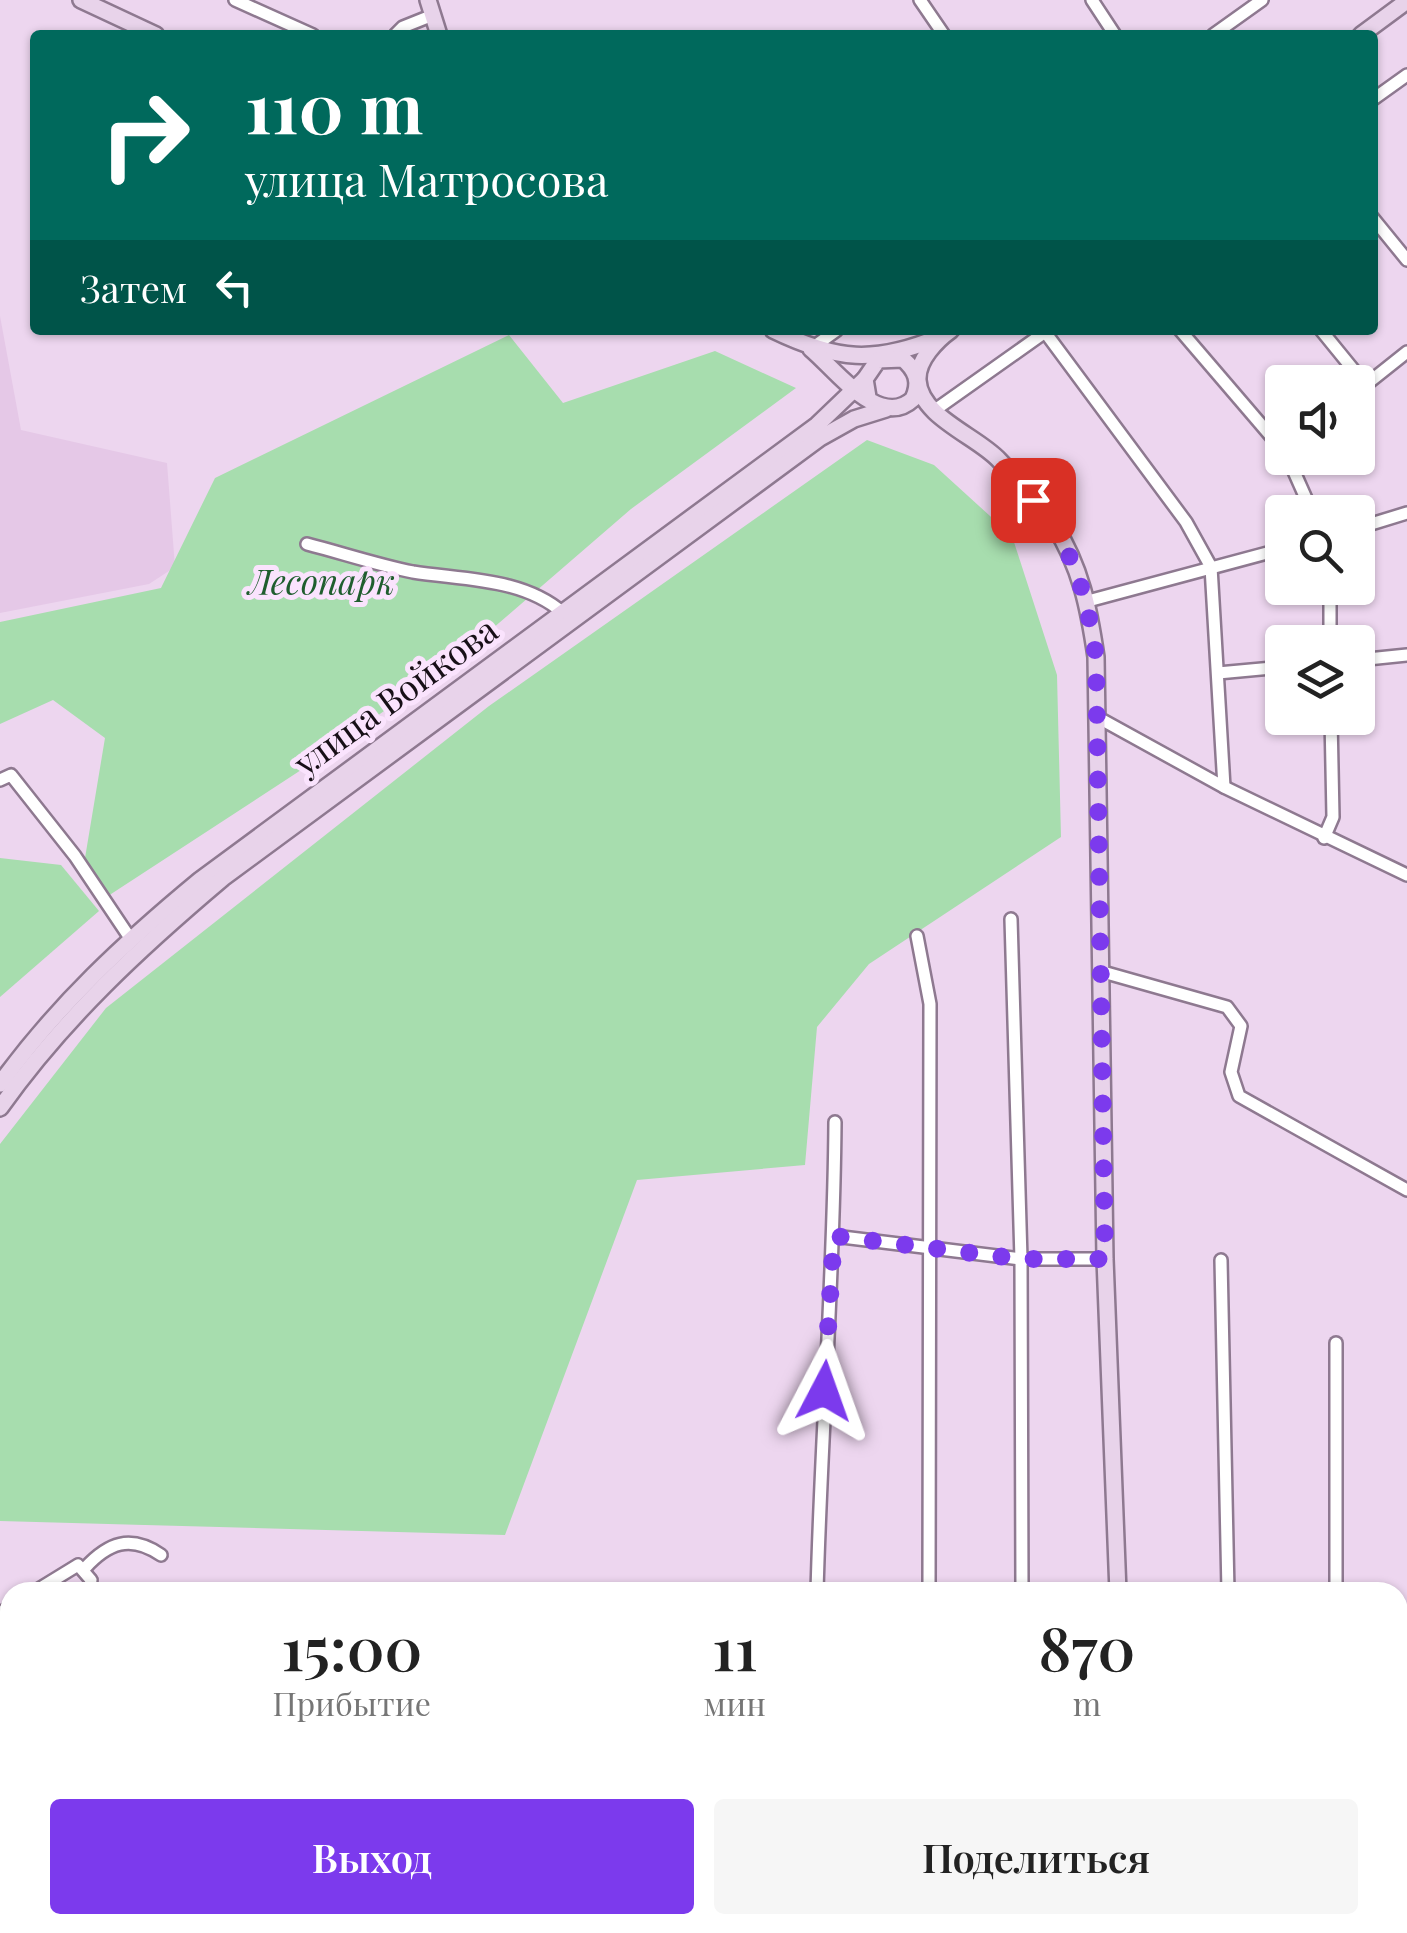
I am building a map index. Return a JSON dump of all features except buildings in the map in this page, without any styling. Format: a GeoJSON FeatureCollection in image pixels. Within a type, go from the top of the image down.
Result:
{"type":"FeatureCollection","features":[{"type":"Feature","properties":{"kind":"main road"},"geometry":{"type":"LineString","coordinates":[[81,0],[145,30]]}},
{"type":"Feature","properties":{"kind":"main road"},"geometry":{"type":"LineString","coordinates":[[1368,30],[1407,1]]}},
{"type":"Feature","properties":{"kind":"main road"},"geometry":{"type":"LineString","coordinates":[[783,335],[812,349],[859,383],[868,397],[892,410],[913,399],[928,352],[945,335]]}},
{"type":"Feature","properties":{"kind":"main road"},"geometry":{"type":"LineString","coordinates":[[859,383],[878,360],[941,335]]}},
{"type":"Feature","properties":{"kind":"main road"},"geometry":{"type":"LineString","coordinates":[[812,349],[836,355],[902,358],[913,368],[935,410],[997,457],[1052,522],[1074,558],[1088,600],[1096,657],[1105,1259],[1118,1582]]}},
{"type":"Feature","properties":{"kind":"main road","name":"улица Войкова"},"geometry":{"type":"LineString","coordinates":[[0,1084],[58,1010],[130,938],[293,809],[817,425],[859,383]]}},
{"type":"Feature","properties":{"kind":"main road","name":"улица Войкова"},"geometry":{"type":"LineString","coordinates":[[0,1108],[71,1018],[140,948],[224,878],[820,438],[854,419],[892,410],[935,410]]}},
{"type":"Feature","properties":{"kind":"street"},"geometry":{"type":"LineString","coordinates":[[235,0],[302,30]]}},
{"type":"Feature","properties":{"kind":"street"},"geometry":{"type":"LineString","coordinates":[[920,0],[941,30]]}},
{"type":"Feature","properties":{"kind":"street"},"geometry":{"type":"LineString","coordinates":[[1092,0],[1112,30]]}},
{"type":"Feature","properties":{"kind":"street"},"geometry":{"type":"LineString","coordinates":[[1220,30],[1259,1]]}},
{"type":"Feature","properties":{"kind":"street"},"geometry":{"type":"LineString","coordinates":[[401,30],[430,8]]}},
{"type":"Feature","properties":{"kind":"street"},"geometry":{"type":"LineString","coordinates":[[1378,96],[1407,75]]}},
{"type":"Feature","properties":{"kind":"street"},"geometry":{"type":"LineString","coordinates":[[1378,224],[1407,260]]}},
{"type":"Feature","properties":{"kind":"street"},"geometry":{"type":"LineString","coordinates":[[812,349],[830,335]]}},
{"type":"Feature","properties":{"kind":"street"},"geometry":{"type":"LineString","coordinates":[[935,410],[1041,335]]}},
{"type":"Feature","properties":{"kind":"street"},"geometry":{"type":"LineString","coordinates":[[1050,335],[1186,522],[1211,567],[1224,787]]}},
{"type":"Feature","properties":{"kind":"street"},"geometry":{"type":"LineString","coordinates":[[1184,335],[1265,429]]}},
{"type":"Feature","properties":{"kind":"street"},"geometry":{"type":"LineString","coordinates":[[1324,335],[1345,365]]}},
{"type":"Feature","properties":{"kind":"street"},"geometry":{"type":"LineString","coordinates":[[1375,377],[1407,352]]}},
{"type":"Feature","properties":{"kind":"street"},"geometry":{"type":"LineString","coordinates":[[1375,523],[1407,513]]}},
{"type":"Feature","properties":{"kind":"street"},"geometry":{"type":"LineString","coordinates":[[306,544],[410,571],[543,596],[562,613]]}},
{"type":"Feature","properties":{"kind":"street"},"geometry":{"type":"LineString","coordinates":[[1088,600],[1265,553]]}},
{"type":"Feature","properties":{"kind":"street"},"geometry":{"type":"LineString","coordinates":[[1375,658],[1407,655]]}},
{"type":"Feature","properties":{"kind":"street"},"geometry":{"type":"LineString","coordinates":[[1218,673],[1265,669]]}},
{"type":"Feature","properties":{"kind":"street"},"geometry":{"type":"LineString","coordinates":[[1097,717],[1324,838],[1407,875]]}},
{"type":"Feature","properties":{"kind":"street"},"geometry":{"type":"LineString","coordinates":[[1324,838],[1333,817],[1331,735]]}},
{"type":"Feature","properties":{"kind":"street"},"geometry":{"type":"LineString","coordinates":[[0,780],[11,775],[75,856],[130,938]]}},
{"type":"Feature","properties":{"kind":"street"},"geometry":{"type":"LineString","coordinates":[[1012,920],[1021,1259],[1022,1582]]}},
{"type":"Feature","properties":{"kind":"street"},"geometry":{"type":"LineString","coordinates":[[917,936],[930,1004],[928,1582]]}},
{"type":"Feature","properties":{"kind":"street"},"geometry":{"type":"LineString","coordinates":[[1103,972],[1227,1007],[1240,1026],[1231,1072],[1239,1096],[1407,1190]]}},
{"type":"Feature","properties":{"kind":"street"},"geometry":{"type":"LineString","coordinates":[[817,1582],[821,1430],[834,1236],[835,1122]]}},
{"type":"Feature","properties":{"kind":"street"},"geometry":{"type":"LineString","coordinates":[[834,1236],[1021,1259],[1105,1259]]}},
{"type":"Feature","properties":{"kind":"street"},"geometry":{"type":"LineString","coordinates":[[1222,1260],[1228,1582]]}},
{"type":"Feature","properties":{"kind":"street"},"geometry":{"type":"LineString","coordinates":[[1336,1343],[1336,1582]]}},
{"type":"Feature","properties":{"kind":"street"},"geometry":{"type":"LineString","coordinates":[[52,1582],[104,1548],[125,1542],[144,1543],[160,1554]]}},
{"type":"Feature","properties":{"kind":"street"},"geometry":{"type":"LineString","coordinates":[[82,1566],[91,1582]]}},
{"type":"Feature","properties":{"kind":"shaded area"},"geometry":{"type":"Polygon","coordinates":[[[0,316],[21,430],[167,463],[175,567],[149,584],[0,613],[0,316]]]}},
{"type":"Feature","properties":{"kind":"green space","name":"Лесопарк"},"geometry":{"type":"Polygon","coordinates":[[[509,335],[563,403],[715,351],[796,388],[631,509],[456,660],[298,772],[108,896],[84,864],[105,738],[53,700],[0,724],[0,622],[161,588],[215,478],[509,335]]]}},
{"type":"Feature","properties":{"kind":"green space"},"geometry":{"type":"Polygon","coordinates":[[[867,440],[934,465],[1012,536],[1057,675],[1061,837],[869,964],[817,1027],[805,1165],[637,1180],[505,1535],[0,1521],[0,1144],[106,1008],[489,706],[867,440]]]}},
{"type":"Feature","properties":{"kind":"green space"},"geometry":{"type":"Polygon","coordinates":[[[0,858],[61,865],[99,911],[0,997],[0,858]]]}},
{"type":"Feature","properties":{"kind":"route"},"geometry":{"type":"LineString","coordinates":[[824,1391],[834,1236],[1021,1259],[1105,1259],[1096,657],[1088,600],[1074,558],[1033,500]]}}]}
